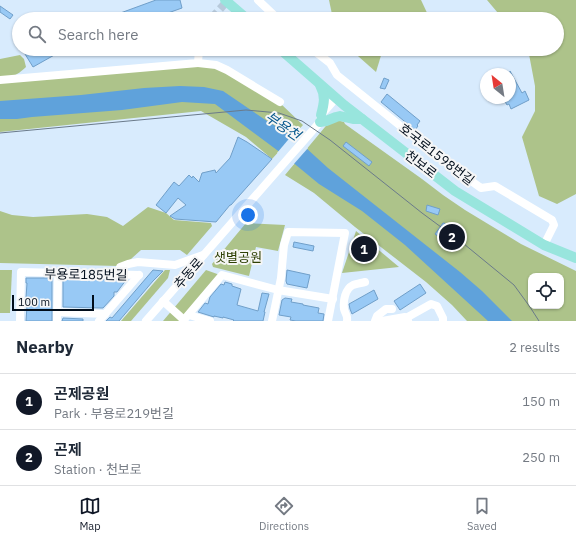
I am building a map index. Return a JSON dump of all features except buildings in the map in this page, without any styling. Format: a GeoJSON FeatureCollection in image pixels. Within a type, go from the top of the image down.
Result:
{"type":"FeatureCollection","features":[{"type":"Feature","properties":{"kind":"main road"},"geometry":{"type":"LineString","coordinates":[[225,0],[239,12]]}},
{"type":"Feature","properties":{"kind":"main road","name":"천보로"},"geometry":{"type":"LineString","coordinates":[[288,56],[362,119],[455,190],[544,245],[576,258]]}},
{"type":"Feature","properties":{"kind":"main road"},"geometry":{"type":"LineString","coordinates":[[319,84],[323,92],[324,100],[320,118],[326,121],[340,116],[353,119],[362,119]]}},
{"type":"Feature","properties":{"kind":"street"},"geometry":{"type":"LineString","coordinates":[[258,0],[271,12]]}},
{"type":"Feature","properties":{"kind":"street"},"geometry":{"type":"LineString","coordinates":[[198,56],[198,63]]}},
{"type":"Feature","properties":{"kind":"street","name":"호국로1598번길"},"geometry":{"type":"LineString","coordinates":[[321,56],[330,63],[337,75],[438,157],[481,188],[495,186],[546,215],[552,220],[554,225],[544,245]]}},
{"type":"Feature","properties":{"kind":"street"},"geometry":{"type":"LineString","coordinates":[[0,80],[198,63],[216,65],[227,70],[280,102]]}},
{"type":"Feature","properties":{"kind":"street"},"geometry":{"type":"LineString","coordinates":[[320,118],[336,98]]}},
{"type":"Feature","properties":{"kind":"street","name":"추동로"},"geometry":{"type":"LineString","coordinates":[[146,321],[277,172],[320,118]]}},
{"type":"Feature","properties":{"kind":"street"},"geometry":{"type":"LineString","coordinates":[[272,321],[281,278],[284,245],[288,232],[345,233],[328,321]]}},
{"type":"Feature","properties":{"kind":"street"},"geometry":{"type":"LineString","coordinates":[[118,274],[120,267],[128,264],[138,262],[175,265],[204,255]]}},
{"type":"Feature","properties":{"kind":"street"},"geometry":{"type":"LineString","coordinates":[[175,265],[181,273],[181,281]]}},
{"type":"Feature","properties":{"kind":"street","name":"부용로185번길"},"geometry":{"type":"LineString","coordinates":[[20,321],[22,272],[139,275],[99,321]]}},
{"type":"Feature","properties":{"kind":"street"},"geometry":{"type":"LineString","coordinates":[[57,321],[58,273]]}},
{"type":"Feature","properties":{"kind":"street"},"geometry":{"type":"LineString","coordinates":[[185,319],[222,276],[278,290],[333,299]]}},
{"type":"Feature","properties":{"kind":"street"},"geometry":{"type":"LineString","coordinates":[[347,321],[347,316],[344,309],[344,298],[347,289],[365,282]]}},
{"type":"Feature","properties":{"kind":"street"},"geometry":{"type":"LineString","coordinates":[[163,301],[185,319],[210,321]]}},
{"type":"Feature","properties":{"kind":"street"},"geometry":{"type":"LineString","coordinates":[[382,321],[405,317],[407,320],[431,304],[437,306],[443,321]]}},
{"type":"Feature","properties":{"kind":"street"},"geometry":{"type":"LineString","coordinates":[[370,321],[375,321],[377,316],[386,309],[392,309]]}},
{"type":"Feature","properties":{"kind":"street"},"geometry":{"type":"LineString","coordinates":[[57,312],[105,314]]}},
{"type":"Feature","properties":{"kind":"green space"},"geometry":{"type":"Polygon","coordinates":[[[329,0],[421,0],[427,12],[332,12],[329,0]]]}},
{"type":"Feature","properties":{"kind":"green space"},"geometry":{"type":"Polygon","coordinates":[[[487,0],[576,0],[576,194],[557,204],[539,196],[522,137],[535,111],[535,86],[529,56],[564,56],[564,12],[497,12],[487,0]]]}},
{"type":"Feature","properties":{"kind":"green space"},"geometry":{"type":"Polygon","coordinates":[[[21,56],[24,59],[26,67],[14,75],[0,77],[0,59],[21,56]]]}},
{"type":"Feature","properties":{"kind":"green space"},"geometry":{"type":"Polygon","coordinates":[[[358,56],[381,56],[376,72],[358,56]]]}},
{"type":"Feature","properties":{"kind":"green space"},"geometry":{"type":"Polygon","coordinates":[[[195,65],[215,66],[281,104],[303,125],[272,159],[246,137],[201,111],[0,132],[0,82],[195,65]]]}},
{"type":"Feature","properties":{"kind":"green space"},"geometry":{"type":"Polygon","coordinates":[[[337,120],[344,122],[465,210],[521,244],[576,271],[576,321],[467,321],[452,305],[426,282],[314,193],[285,175],[330,121],[337,120]]]}},
{"type":"Feature","properties":{"kind":"green space"},"geometry":{"type":"Polygon","coordinates":[[[148,207],[166,213],[174,220],[211,223],[212,226],[187,255],[180,250],[141,250],[131,259],[118,266],[0,263],[0,211],[12,215],[33,217],[87,214],[107,217],[123,226],[148,207]]]}},
{"type":"Feature","properties":{"kind":"green space","name":"샛별공원"},"geometry":{"type":"Polygon","coordinates":[[[246,223],[285,225],[278,251],[256,247],[249,276],[213,267],[212,264],[246,223]]]}},
{"type":"Feature","properties":{"kind":"green space"},"geometry":{"type":"Polygon","coordinates":[[[356,231],[399,267],[342,273],[356,231]]]}},
{"type":"Feature","properties":{"kind":"green space"},"geometry":{"type":"Polygon","coordinates":[[[0,270],[12,270],[10,313],[0,313],[0,270]]]}},
{"type":"Feature","properties":{"kind":"green space"},"geometry":{"type":"Polygon","coordinates":[[[165,270],[170,270],[168,278],[131,321],[121,321],[165,270]]]}},
{"type":"Feature","properties":{"kind":"green space"},"geometry":{"type":"Polygon","coordinates":[[[206,270],[220,275],[180,321],[163,321],[206,270]]]}},
{"type":"Feature","properties":{"kind":"water"},"geometry":{"type":"Polygon","coordinates":[[[180,86],[204,87],[223,91],[267,121],[294,137],[328,168],[460,272],[482,291],[512,321],[488,321],[405,245],[362,211],[319,184],[285,156],[215,104],[182,102],[122,110],[17,119],[0,119],[0,101],[180,86]]]}},
{"type":"Feature","properties":{"kind":"pier"},"geometry":{"type":"Polygon","coordinates":[[[293,134],[308,148],[293,165],[277,153],[293,134]]]}},
{"type":"Feature","properties":{"kind":"tunnel"},"geometry":{"type":"LineString","coordinates":[[217,12],[228,0]]}},
{"type":"Feature","properties":{"kind":"tram line"},"geometry":{"type":"LineString","coordinates":[[0,133],[246,110],[279,113],[302,121],[330,140],[422,213],[464,244],[514,285],[539,321]]}},
{"type":"Feature","properties":{"kind":"place","name":"곤제"},"geometry":{"type":"Point","coordinates":[452,237]}},
{"type":"Feature","properties":{"kind":"place","name":"곤제공원"},"geometry":{"type":"Point","coordinates":[364,249]}},
{"type":"Feature","properties":{"kind":"water label","name":"부용천"},"geometry":{"type":"Point","coordinates":[283,126]}}]}
